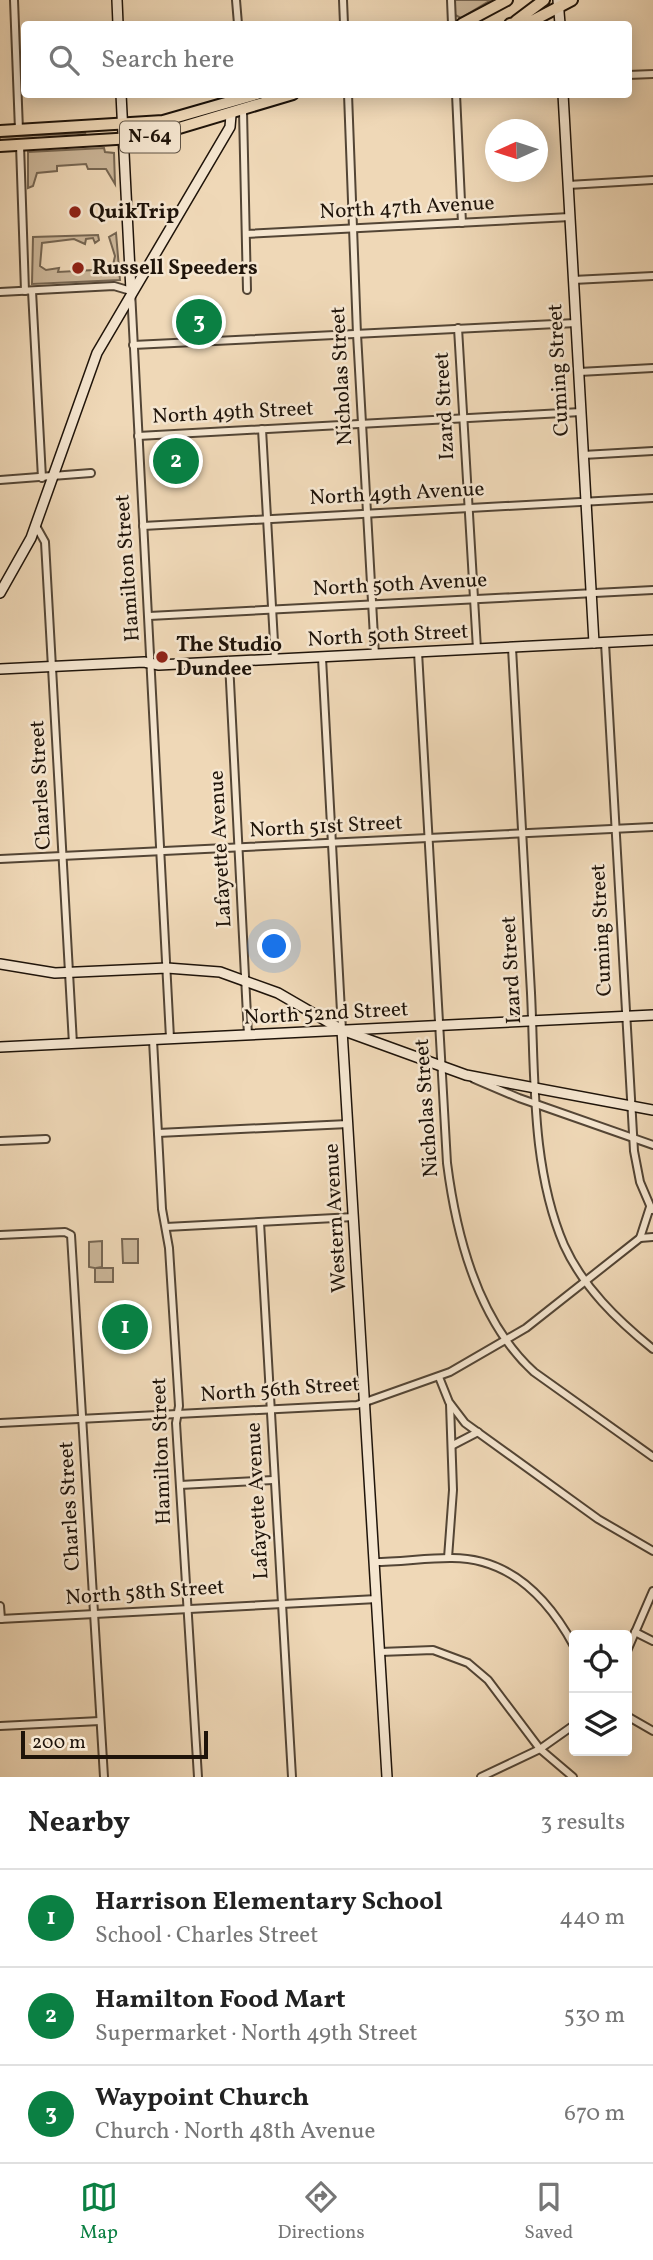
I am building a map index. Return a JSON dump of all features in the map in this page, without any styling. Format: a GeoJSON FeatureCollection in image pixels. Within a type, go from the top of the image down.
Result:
{"type":"FeatureCollection","features":[{"type":"Feature","properties":{"kind":"main road"},"geometry":{"type":"LineString","coordinates":[[490,10],[500,0]]}},
{"type":"Feature","properties":{"kind":"main road"},"geometry":{"type":"LineString","coordinates":[[468,21],[507,0]]}},
{"type":"Feature","properties":{"kind":"main road"},"geometry":{"type":"LineString","coordinates":[[515,21],[544,0]]}},
{"type":"Feature","properties":{"kind":"main road"},"geometry":{"type":"LineString","coordinates":[[528,21],[534,20],[558,3],[572,0]]}},
{"type":"Feature","properties":{"kind":"main road","name":"N-64"},"geometry":{"type":"LineString","coordinates":[[0,131],[122,125],[180,118],[273,98]]}},
{"type":"Feature","properties":{"kind":"main road","name":"N-64"},"geometry":{"type":"LineString","coordinates":[[0,146],[122,140],[172,132],[239,105]]}},
{"type":"Feature","properties":{"kind":"street"},"geometry":{"type":"LineString","coordinates":[[14,0],[19,130]]}},
{"type":"Feature","properties":{"kind":"street"},"geometry":{"type":"LineString","coordinates":[[117,0],[118,21]]}},
{"type":"Feature","properties":{"kind":"street"},"geometry":{"type":"LineString","coordinates":[[236,0],[238,21]]}},
{"type":"Feature","properties":{"kind":"street"},"geometry":{"type":"LineString","coordinates":[[343,0],[344,21]]}},
{"type":"Feature","properties":{"kind":"street"},"geometry":{"type":"LineString","coordinates":[[451,0],[452,21]]}},
{"type":"Feature","properties":{"kind":"street"},"geometry":{"type":"LineString","coordinates":[[558,3],[560,21]]}},
{"type":"Feature","properties":{"kind":"street"},"geometry":{"type":"LineString","coordinates":[[632,75],[653,74]]}},
{"type":"Feature","properties":{"kind":"street","name":"Hamilton Street"},"geometry":{"type":"LineString","coordinates":[[121,98],[170,1038]]}},
{"type":"Feature","properties":{"kind":"street","name":"Nicholas Street"},"geometry":{"type":"LineString","coordinates":[[348,98],[357,334],[375,655]]}},
{"type":"Feature","properties":{"kind":"street"},"geometry":{"type":"LineString","coordinates":[[456,98],[462,223]]}},
{"type":"Feature","properties":{"kind":"street","name":"Cuming Street"},"geometry":{"type":"LineString","coordinates":[[563,98],[594,643]]}},
{"type":"Feature","properties":{"kind":"street"},"geometry":{"type":"LineString","coordinates":[[239,105],[247,290]]}},
{"type":"Feature","properties":{"kind":"street"},"geometry":{"type":"LineString","coordinates":[[0,593],[25,552],[36,526],[92,366],[131,291],[229,127],[239,105]]}},
{"type":"Feature","properties":{"kind":"street"},"geometry":{"type":"LineString","coordinates":[[20,145],[42,478]]}},
{"type":"Feature","properties":{"kind":"street"},"geometry":{"type":"LineString","coordinates":[[568,185],[653,180]]}},
{"type":"Feature","properties":{"kind":"street","name":"North 47th Avenue"},"geometry":{"type":"LineString","coordinates":[[246,234],[569,217]]}},
{"type":"Feature","properties":{"kind":"street"},"geometry":{"type":"LineString","coordinates":[[573,280],[653,276]]}},
{"type":"Feature","properties":{"kind":"street"},"geometry":{"type":"LineString","coordinates":[[0,292],[114,286],[131,291]]}},
{"type":"Feature","properties":{"kind":"street"},"geometry":{"type":"LineString","coordinates":[[133,345],[576,323]]}},
{"type":"Feature","properties":{"kind":"street","name":"Izard Street"},"geometry":{"type":"LineString","coordinates":[[458,328],[477,649]]}},
{"type":"Feature","properties":{"kind":"street"},"geometry":{"type":"LineString","coordinates":[[579,372],[653,368]]}},
{"type":"Feature","properties":{"kind":"street","name":"North 49th Street"},"geometry":{"type":"LineString","coordinates":[[138,436],[581,412]]}},
{"type":"Feature","properties":{"kind":"street"},"geometry":{"type":"LineString","coordinates":[[262,429],[275,660]]}},
{"type":"Feature","properties":{"kind":"street"},"geometry":{"type":"LineString","coordinates":[[583,455],[653,451]]}},
{"type":"Feature","properties":{"kind":"street"},"geometry":{"type":"LineString","coordinates":[[0,480],[90,473]]}},
{"type":"Feature","properties":{"kind":"street","name":"North 49th Avenue"},"geometry":{"type":"LineString","coordinates":[[143,526],[653,498]]}},
{"type":"Feature","properties":{"kind":"street","name":"Charles Street"},"geometry":{"type":"LineString","coordinates":[[36,526],[44,541],[73,1044]]}},
{"type":"Feature","properties":{"kind":"street","name":"North 50th Avenue"},"geometry":{"type":"LineString","coordinates":[[149,616],[653,590]]}},
{"type":"Feature","properties":{"kind":"street","name":"North 50th Street"},"geometry":{"type":"LineString","coordinates":[[0,668],[323,658],[653,640]]}},
{"type":"Feature","properties":{"kind":"street","name":"Cuming Street"},"geometry":{"type":"LineString","coordinates":[[605,642],[633,1138],[637,1171],[652,1209]]}},
{"type":"Feature","properties":{"kind":"street","name":"Izard Street"},"geometry":{"type":"LineString","coordinates":[[512,648],[536,1090],[545,1179],[552,1212],[567,1251],[585,1282],[622,1322],[653,1349]]}},
{"type":"Feature","properties":{"kind":"street","name":"Nicholas Street"},"geometry":{"type":"LineString","coordinates":[[418,652],[447,1163],[459,1230],[485,1300],[508,1340],[534,1371],[653,1457]]}},
{"type":"Feature","properties":{"kind":"street","name":"Western Avenue"},"geometry":{"type":"LineString","coordinates":[[323,658],[342,1030],[387,1777]]}},
{"type":"Feature","properties":{"kind":"street","name":"Lafayette Avenue"},"geometry":{"type":"LineString","coordinates":[[229,662],[248,1035]]}},
{"type":"Feature","properties":{"kind":"street","name":"North 51st Street"},"geometry":{"type":"LineString","coordinates":[[0,859],[332,845],[653,827]]}},
{"type":"Feature","properties":{"kind":"street"},"geometry":{"type":"LineString","coordinates":[[0,964],[28,971],[167,968],[208,970],[246,979],[292,1001],[342,1030],[653,1145]]}},
{"type":"Feature","properties":{"kind":"street","name":"North 52nd Street"},"geometry":{"type":"LineString","coordinates":[[0,1047],[653,1015]]}},
{"type":"Feature","properties":{"kind":"street","name":"Hamilton Street"},"geometry":{"type":"LineString","coordinates":[[153,1040],[198,1777]]}},
{"type":"Feature","properties":{"kind":"street"},"geometry":{"type":"LineString","coordinates":[[466,1075],[653,1110]]}},
{"type":"Feature","properties":{"kind":"street"},"geometry":{"type":"LineString","coordinates":[[158,1133],[348,1124]]}},
{"type":"Feature","properties":{"kind":"street"},"geometry":{"type":"LineString","coordinates":[[0,1141],[46,1139]]}},
{"type":"Feature","properties":{"kind":"street"},"geometry":{"type":"LineString","coordinates":[[652,1209],[640,1238],[653,1237]]}},
{"type":"Feature","properties":{"kind":"street"},"geometry":{"type":"LineString","coordinates":[[166,1227],[354,1217]]}},
{"type":"Feature","properties":{"kind":"street","name":"Lafayette Avenue"},"geometry":{"type":"LineString","coordinates":[[260,1222],[292,1777]]}},
{"type":"Feature","properties":{"kind":"street","name":"Charles Street"},"geometry":{"type":"LineString","coordinates":[[0,1235],[70,1233],[104,1777]]}},
{"type":"Feature","properties":{"kind":"street","name":"North 56th Street"},"geometry":{"type":"LineString","coordinates":[[0,1423],[365,1404],[439,1377],[508,1340],[640,1238]]}},
{"type":"Feature","properties":{"kind":"street"},"geometry":{"type":"LineString","coordinates":[[439,1377],[449,1402],[465,1423],[598,1519],[653,1551]]}},
{"type":"Feature","properties":{"kind":"street"},"geometry":{"type":"LineString","coordinates":[[448,1558],[453,1445],[449,1402]]}},
{"type":"Feature","properties":{"kind":"street"},"geometry":{"type":"LineString","coordinates":[[453,1445],[478,1432]]}},
{"type":"Feature","properties":{"kind":"street"},"geometry":{"type":"LineString","coordinates":[[180,1485],[274,1480]]}},
{"type":"Feature","properties":{"kind":"street"},"geometry":{"type":"LineString","coordinates":[[374,1562],[448,1558],[491,1566],[524,1582],[552,1609],[569,1638]]}},
{"type":"Feature","properties":{"kind":"street"},"geometry":{"type":"LineString","coordinates":[[632,1639],[653,1591]]}},
{"type":"Feature","properties":{"kind":"street","name":"North 58th Street"},"geometry":{"type":"LineString","coordinates":[[0,1619],[377,1599]]}},
{"type":"Feature","properties":{"kind":"street"},"geometry":{"type":"LineString","coordinates":[[0,1606],[0,1619]]}},
{"type":"Feature","properties":{"kind":"street"},"geometry":{"type":"LineString","coordinates":[[635,1632],[653,1641]]}},
{"type":"Feature","properties":{"kind":"street"},"geometry":{"type":"LineString","coordinates":[[380,1652],[433,1650],[468,1663],[488,1680],[540,1749],[573,1777]]}},
{"type":"Feature","properties":{"kind":"street"},"geometry":{"type":"LineString","coordinates":[[632,1719],[653,1731]]}},
{"type":"Feature","properties":{"kind":"street"},"geometry":{"type":"LineString","coordinates":[[0,1726],[100,1721]]}},
{"type":"Feature","properties":{"kind":"street"},"geometry":{"type":"LineString","coordinates":[[481,1777],[540,1749],[569,1729]]}},
{"type":"Feature","properties":{"kind":"shaded area"},"geometry":{"type":"Polygon","coordinates":[[[454,0],[491,0],[461,18],[455,15],[454,0]]]}},
{"type":"Feature","properties":{"kind":"shaded area"},"geometry":{"type":"Polygon","coordinates":[[[86,133],[71,138],[0,142],[0,137],[86,133]]]}},
{"type":"Feature","properties":{"kind":"shaded area"},"geometry":{"type":"Polygon","coordinates":[[[104,148],[105,152],[114,153],[115,184],[106,169],[88,169],[86,164],[57,166],[57,171],[37,173],[33,186],[28,188],[28,152],[104,148]]]}},
{"type":"Feature","properties":{"kind":"shaded area"},"geometry":{"type":"Polygon","coordinates":[[[116,233],[120,280],[32,284],[33,237],[98,235],[99,240],[95,243],[93,238],[86,239],[85,244],[74,239],[42,243],[40,266],[46,270],[59,268],[58,272],[94,270],[94,266],[113,265],[115,256],[109,237],[116,233]]]}},
{"type":"Feature","properties":{"kind":"shaded area"},"geometry":{"type":"Polygon","coordinates":[[[122,1239],[138,1239],[138,1263],[123,1263],[122,1239]]]}},
{"type":"Feature","properties":{"kind":"shaded area"},"geometry":{"type":"Polygon","coordinates":[[[102,1241],[102,1267],[96,1268],[113,1268],[113,1282],[95,1282],[95,1268],[89,1267],[89,1242],[102,1241]]]}},
{"type":"Feature","properties":{"kind":"place","name":"QuikTrip"},"geometry":{"type":"Point","coordinates":[75,212]}},
{"type":"Feature","properties":{"kind":"place","name":"Russell Speeders"},"geometry":{"type":"Point","coordinates":[78,268]}},
{"type":"Feature","properties":{"kind":"place","name":"Waypoint Church"},"geometry":{"type":"Point","coordinates":[199,322]}},
{"type":"Feature","properties":{"kind":"place","name":"Hamilton Food Mart"},"geometry":{"type":"Point","coordinates":[176,461]}},
{"type":"Feature","properties":{"kind":"place","name":"The Studio Dundee"},"geometry":{"type":"Point","coordinates":[162,657]}},
{"type":"Feature","properties":{"kind":"place","name":"Harrison Elementary School"},"geometry":{"type":"Point","coordinates":[125,1327]}}]}
